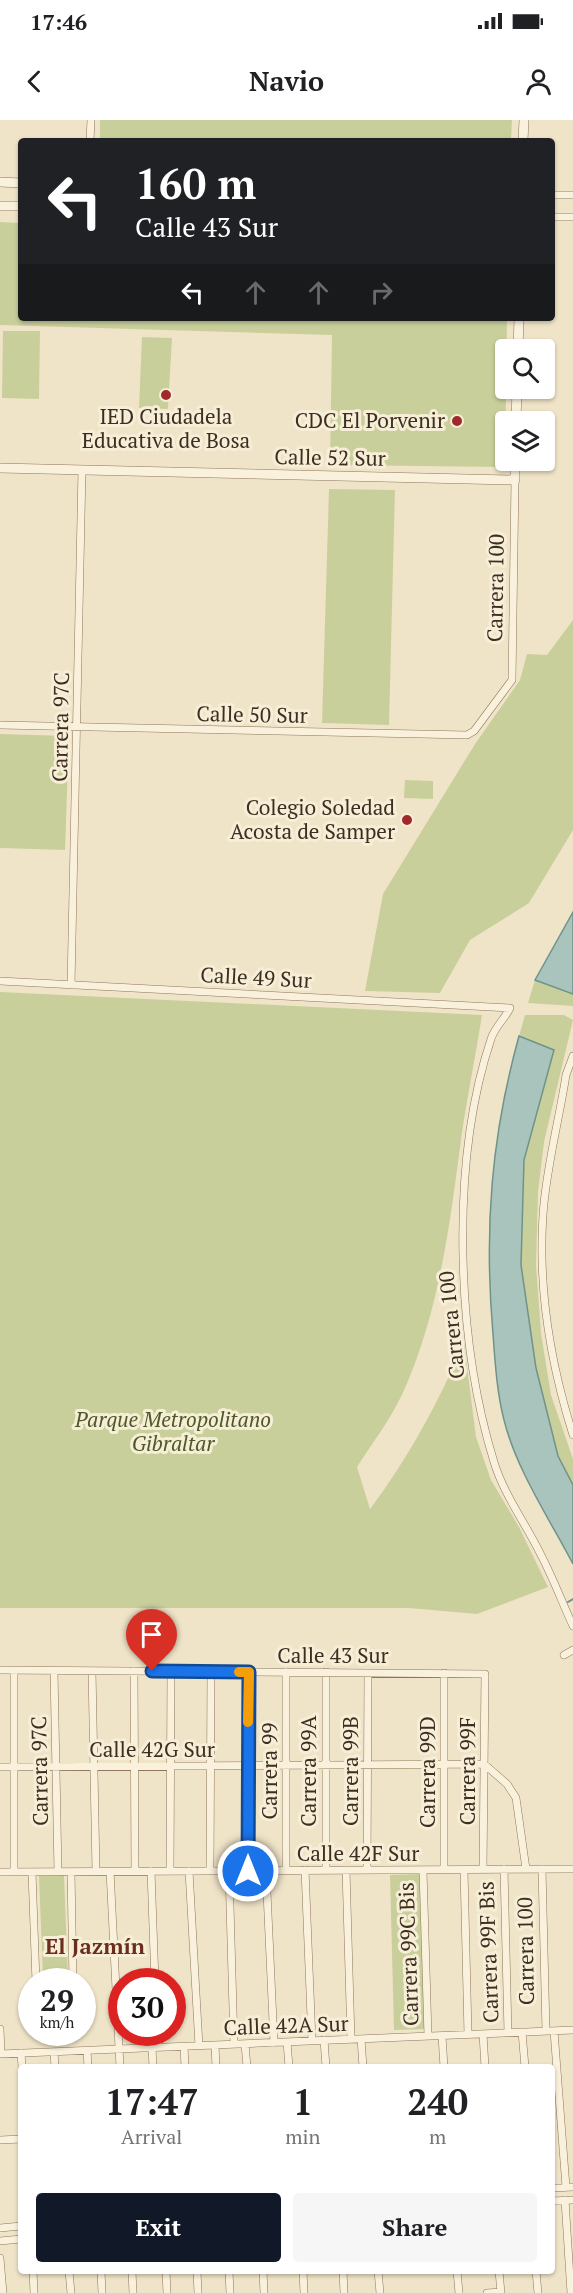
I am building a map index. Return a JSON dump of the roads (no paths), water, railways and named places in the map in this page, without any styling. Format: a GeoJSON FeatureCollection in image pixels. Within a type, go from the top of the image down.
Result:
{"type":"FeatureCollection","features":[{"type":"Feature","properties":{"kind":"street"},"geometry":{"type":"LineString","coordinates":[[90,138],[91,120]]}},
{"type":"Feature","properties":{"kind":"street"},"geometry":{"type":"LineString","coordinates":[[523,138],[524,120]]}},
{"type":"Feature","properties":{"kind":"street"},"geometry":{"type":"LineString","coordinates":[[0,182],[18,183]]}},
{"type":"Feature","properties":{"kind":"street"},"geometry":{"type":"LineString","coordinates":[[555,195],[573,195]]}},
{"type":"Feature","properties":{"kind":"street"},"geometry":{"type":"LineString","coordinates":[[0,206],[18,206]]}},
{"type":"Feature","properties":{"kind":"street"},"geometry":{"type":"LineString","coordinates":[[555,217],[573,217]]}},
{"type":"Feature","properties":{"kind":"street"},"geometry":{"type":"LineString","coordinates":[[518,339],[519,321]]}},
{"type":"Feature","properties":{"kind":"street","name":"Calle 52 Sur"},"geometry":{"type":"LineString","coordinates":[[0,468],[515,480]]}},
{"type":"Feature","properties":{"kind":"street","name":"Carrera 97C"},"geometry":{"type":"LineString","coordinates":[[71,985],[82,470]]}},
{"type":"Feature","properties":{"kind":"street","name":"Carrera 100"},"geometry":{"type":"LineString","coordinates":[[491,708],[509,686],[513,674],[515,471]]}},
{"type":"Feature","properties":{"kind":"street","name":"Calle 50 Sur"},"geometry":{"type":"LineString","coordinates":[[0,726],[467,735],[474,731],[491,708]]}},
{"type":"Feature","properties":{"kind":"street","name":"Calle 49 Sur"},"geometry":{"type":"LineString","coordinates":[[0,981],[510,1008]]}},
{"type":"Feature","properties":{"kind":"street","name":"Carrera 100"},"geometry":{"type":"LineString","coordinates":[[510,1008],[491,1040],[475,1109],[466,1176],[463,1251],[470,1353],[494,1464],[506,1493],[542,1556],[573,1626]]}},
{"type":"Feature","properties":{"kind":"street"},"geometry":{"type":"LineString","coordinates":[[573,1056],[567,1075],[543,1214],[544,1290],[560,1392],[573,1435]]}},
{"type":"Feature","properties":{"kind":"street"},"geometry":{"type":"LineString","coordinates":[[564,1655],[573,1650]]}},
{"type":"Feature","properties":{"kind":"street","name":"Calle 43 Sur"},"geometry":{"type":"LineString","coordinates":[[0,1670],[485,1674]]}},
{"type":"Feature","properties":{"kind":"street"},"geometry":{"type":"LineString","coordinates":[[14,1671],[14,1872]]}},
{"type":"Feature","properties":{"kind":"street","name":"Carrera 97C"},"geometry":{"type":"LineString","coordinates":[[54,1671],[58,1872]]}},
{"type":"Feature","properties":{"kind":"street"},"geometry":{"type":"LineString","coordinates":[[92,1671],[96,1871]]}},
{"type":"Feature","properties":{"kind":"street"},"geometry":{"type":"LineString","coordinates":[[134,1671],[135,1871]]}},
{"type":"Feature","properties":{"kind":"street"},"geometry":{"type":"LineString","coordinates":[[170,1871],[171,1672]]}},
{"type":"Feature","properties":{"kind":"street"},"geometry":{"type":"LineString","coordinates":[[210,1871],[211,1672]]}},
{"type":"Feature","properties":{"kind":"street"},"geometry":{"type":"LineString","coordinates":[[248,1871],[249,1672]]}},
{"type":"Feature","properties":{"kind":"street","name":"Carrera 99"},"geometry":{"type":"LineString","coordinates":[[286,1672],[286,1870]]}},
{"type":"Feature","properties":{"kind":"street","name":"Carrera 99A"},"geometry":{"type":"LineString","coordinates":[[326,1672],[326,1870]]}},
{"type":"Feature","properties":{"kind":"street","name":"Carrera 99B"},"geometry":{"type":"LineString","coordinates":[[367,1870],[368,1673]]}},
{"type":"Feature","properties":{"kind":"street","name":"Carrera 99D"},"geometry":{"type":"LineString","coordinates":[[444,1673],[444,1870]]}},
{"type":"Feature","properties":{"kind":"street","name":"Carrera 99F"},"geometry":{"type":"LineString","coordinates":[[483,1870],[485,1674]]}},
{"type":"Feature","properties":{"kind":"street"},"geometry":{"type":"LineString","coordinates":[[484,1764],[507,1784],[516,1798],[526,1869]]}},
{"type":"Feature","properties":{"kind":"street","name":"Calle 42G Sur"},"geometry":{"type":"LineString","coordinates":[[0,1767],[484,1764]]}},
{"type":"Feature","properties":{"kind":"street","name":"Carrera 99F Bis"},"geometry":{"type":"LineString","coordinates":[[504,1869],[508,2033]]}},
{"type":"Feature","properties":{"kind":"street","name":"Carrera 100"},"geometry":{"type":"LineString","coordinates":[[542,1869],[550,2031],[554,2064]]}},
{"type":"Feature","properties":{"kind":"street","name":"Calle 42F Sur"},"geometry":{"type":"LineString","coordinates":[[0,1872],[573,1869]]}},
{"type":"Feature","properties":{"kind":"street"},"geometry":{"type":"LineString","coordinates":[[305,1870],[312,2041]]}},
{"type":"Feature","properties":{"kind":"street"},"geometry":{"type":"LineString","coordinates":[[346,1870],[351,2039]]}},
{"type":"Feature","properties":{"kind":"street","name":"Carrera 99C Bis"},"geometry":{"type":"LineString","coordinates":[[423,1870],[428,2036]]}},
{"type":"Feature","properties":{"kind":"street"},"geometry":{"type":"LineString","coordinates":[[464,1870],[468,2034]]}},
{"type":"Feature","properties":{"kind":"street"},"geometry":{"type":"LineString","coordinates":[[110,1871],[120,2064]]}},
{"type":"Feature","properties":{"kind":"street"},"geometry":{"type":"LineString","coordinates":[[151,1871],[154,1968]]}},
{"type":"Feature","properties":{"kind":"street"},"geometry":{"type":"LineString","coordinates":[[189,1871],[199,2046]]}},
{"type":"Feature","properties":{"kind":"street"},"geometry":{"type":"LineString","coordinates":[[229,1871],[234,2044]]}},
{"type":"Feature","properties":{"kind":"street"},"geometry":{"type":"LineString","coordinates":[[266,1871],[274,2043]]}},
{"type":"Feature","properties":{"kind":"street"},"geometry":{"type":"LineString","coordinates":[[32,1872],[35,1968]]}},
{"type":"Feature","properties":{"kind":"street"},"geometry":{"type":"LineString","coordinates":[[71,1872],[74,1968]]}},
{"type":"Feature","properties":{"kind":"street"},"geometry":{"type":"LineString","coordinates":[[0,2029],[0,2054]]}},
{"type":"Feature","properties":{"kind":"street","name":"Calle 42A Sur"},"geometry":{"type":"LineString","coordinates":[[186,2046],[573,2030]]}},
{"type":"Feature","properties":{"kind":"street"},"geometry":{"type":"LineString","coordinates":[[522,2032],[525,2064]]}},
{"type":"Feature","properties":{"kind":"street"},"geometry":{"type":"LineString","coordinates":[[483,2034],[486,2064]]}},
{"type":"Feature","properties":{"kind":"street"},"geometry":{"type":"LineString","coordinates":[[442,2036],[444,2064]]}},
{"type":"Feature","properties":{"kind":"street"},"geometry":{"type":"LineString","coordinates":[[361,2039],[363,2064]]}},
{"type":"Feature","properties":{"kind":"street"},"geometry":{"type":"LineString","coordinates":[[324,2040],[326,2064]]}},
{"type":"Feature","properties":{"kind":"street"},"geometry":{"type":"LineString","coordinates":[[287,2042],[289,2064]]}},
{"type":"Feature","properties":{"kind":"street"},"geometry":{"type":"LineString","coordinates":[[245,2044],[247,2064]]}},
{"type":"Feature","properties":{"kind":"street"},"geometry":{"type":"LineString","coordinates":[[215,2045],[216,2064]]}},
{"type":"Feature","properties":{"kind":"street"},"geometry":{"type":"LineString","coordinates":[[184,2046],[185,2064]]}},
{"type":"Feature","properties":{"kind":"street","name":"Calle 42A Sur"},"geometry":{"type":"LineString","coordinates":[[0,2054],[184,2046]]}},
{"type":"Feature","properties":{"kind":"street"},"geometry":{"type":"LineString","coordinates":[[153,2064],[155,2048]]}},
{"type":"Feature","properties":{"kind":"street"},"geometry":{"type":"LineString","coordinates":[[87,2050],[88,2064]]}},
{"type":"Feature","properties":{"kind":"street"},"geometry":{"type":"LineString","coordinates":[[54,2052],[55,2064]]}},
{"type":"Feature","properties":{"kind":"street"},"geometry":{"type":"LineString","coordinates":[[21,2053],[22,2064]]}},
{"type":"Feature","properties":{"kind":"street","name":"Carrera 100"},"geometry":{"type":"LineString","coordinates":[[555,2072],[569,2187]]}},
{"type":"Feature","properties":{"kind":"street"},"geometry":{"type":"LineString","coordinates":[[0,2140],[18,2139]]}},
{"type":"Feature","properties":{"kind":"street"},"geometry":{"type":"LineString","coordinates":[[569,2200],[571,2293]]}},
{"type":"Feature","properties":{"kind":"street"},"geometry":{"type":"LineString","coordinates":[[0,2228],[18,2226]]}},
{"type":"Feature","properties":{"kind":"street"},"geometry":{"type":"LineString","coordinates":[[0,2241],[18,2239]]}},
{"type":"Feature","properties":{"kind":"street"},"geometry":{"type":"LineString","coordinates":[[0,2258],[3,2293]]}},
{"type":"Feature","properties":{"kind":"street"},"geometry":{"type":"LineString","coordinates":[[33,2274],[34,2293]]}},
{"type":"Feature","properties":{"kind":"street"},"geometry":{"type":"LineString","coordinates":[[69,2274],[71,2293]]}},
{"type":"Feature","properties":{"kind":"street"},"geometry":{"type":"LineString","coordinates":[[100,2274],[102,2293]]}},
{"type":"Feature","properties":{"kind":"street"},"geometry":{"type":"LineString","coordinates":[[132,2274],[133,2293]]}},
{"type":"Feature","properties":{"kind":"street"},"geometry":{"type":"LineString","coordinates":[[166,2274],[167,2293]]}},
{"type":"Feature","properties":{"kind":"street"},"geometry":{"type":"LineString","coordinates":[[197,2274],[198,2293]]}},
{"type":"Feature","properties":{"kind":"street"},"geometry":{"type":"LineString","coordinates":[[229,2274],[230,2293]]}},
{"type":"Feature","properties":{"kind":"street"},"geometry":{"type":"LineString","coordinates":[[263,2274],[264,2293]]}},
{"type":"Feature","properties":{"kind":"street"},"geometry":{"type":"LineString","coordinates":[[303,2274],[304,2293]]}},
{"type":"Feature","properties":{"kind":"street"},"geometry":{"type":"LineString","coordinates":[[343,2274],[344,2293]]}},
{"type":"Feature","properties":{"kind":"street"},"geometry":{"type":"LineString","coordinates":[[378,2274],[380,2293]]}},
{"type":"Feature","properties":{"kind":"street"},"geometry":{"type":"LineString","coordinates":[[457,2274],[459,2293]]}},
{"type":"Feature","properties":{"kind":"street"},"geometry":{"type":"LineString","coordinates":[[487,2293],[501,2293],[499,2274]]}},
{"type":"Feature","properties":{"kind":"street"},"geometry":{"type":"LineString","coordinates":[[536,2274],[538,2293]]}},
{"type":"Feature","properties":{"kind":"water"},"geometry":{"type":"Polygon","coordinates":[[[573,912],[573,994],[535,980],[573,912]]]}},
{"type":"Feature","properties":{"kind":"water"},"geometry":{"type":"Polygon","coordinates":[[[519,1036],[554,1050],[524,1160],[521,1265],[536,1368],[558,1456],[573,1485],[573,1564],[534,1494],[509,1438],[497,1377],[489,1258],[492,1184],[502,1111],[519,1036]]]}},
{"type":"Feature","properties":{"kind":"waterway"},"geometry":{"type":"LineString","coordinates":[[568,1602],[573,1599]]}},
{"type":"Feature","properties":{"kind":"place","name":"IED Ciudadela Educativa de Bosa"},"geometry":{"type":"Point","coordinates":[166,395]}},
{"type":"Feature","properties":{"kind":"place","name":"CDC El Porvenir"},"geometry":{"type":"Point","coordinates":[457,421]}},
{"type":"Feature","properties":{"kind":"place","name":"Colegio Soledad Acosta de Samper"},"geometry":{"type":"Point","coordinates":[407,820]}},
{"type":"Feature","properties":{"kind":"district","name":"El Jazmín"},"geometry":{"type":"Point","coordinates":[95,1946]}},
{"type":"Feature","properties":{"kind":"park label","name":"Parque Metropolitano Gibraltar"},"geometry":{"type":"Point","coordinates":[173,1432]}}]}
